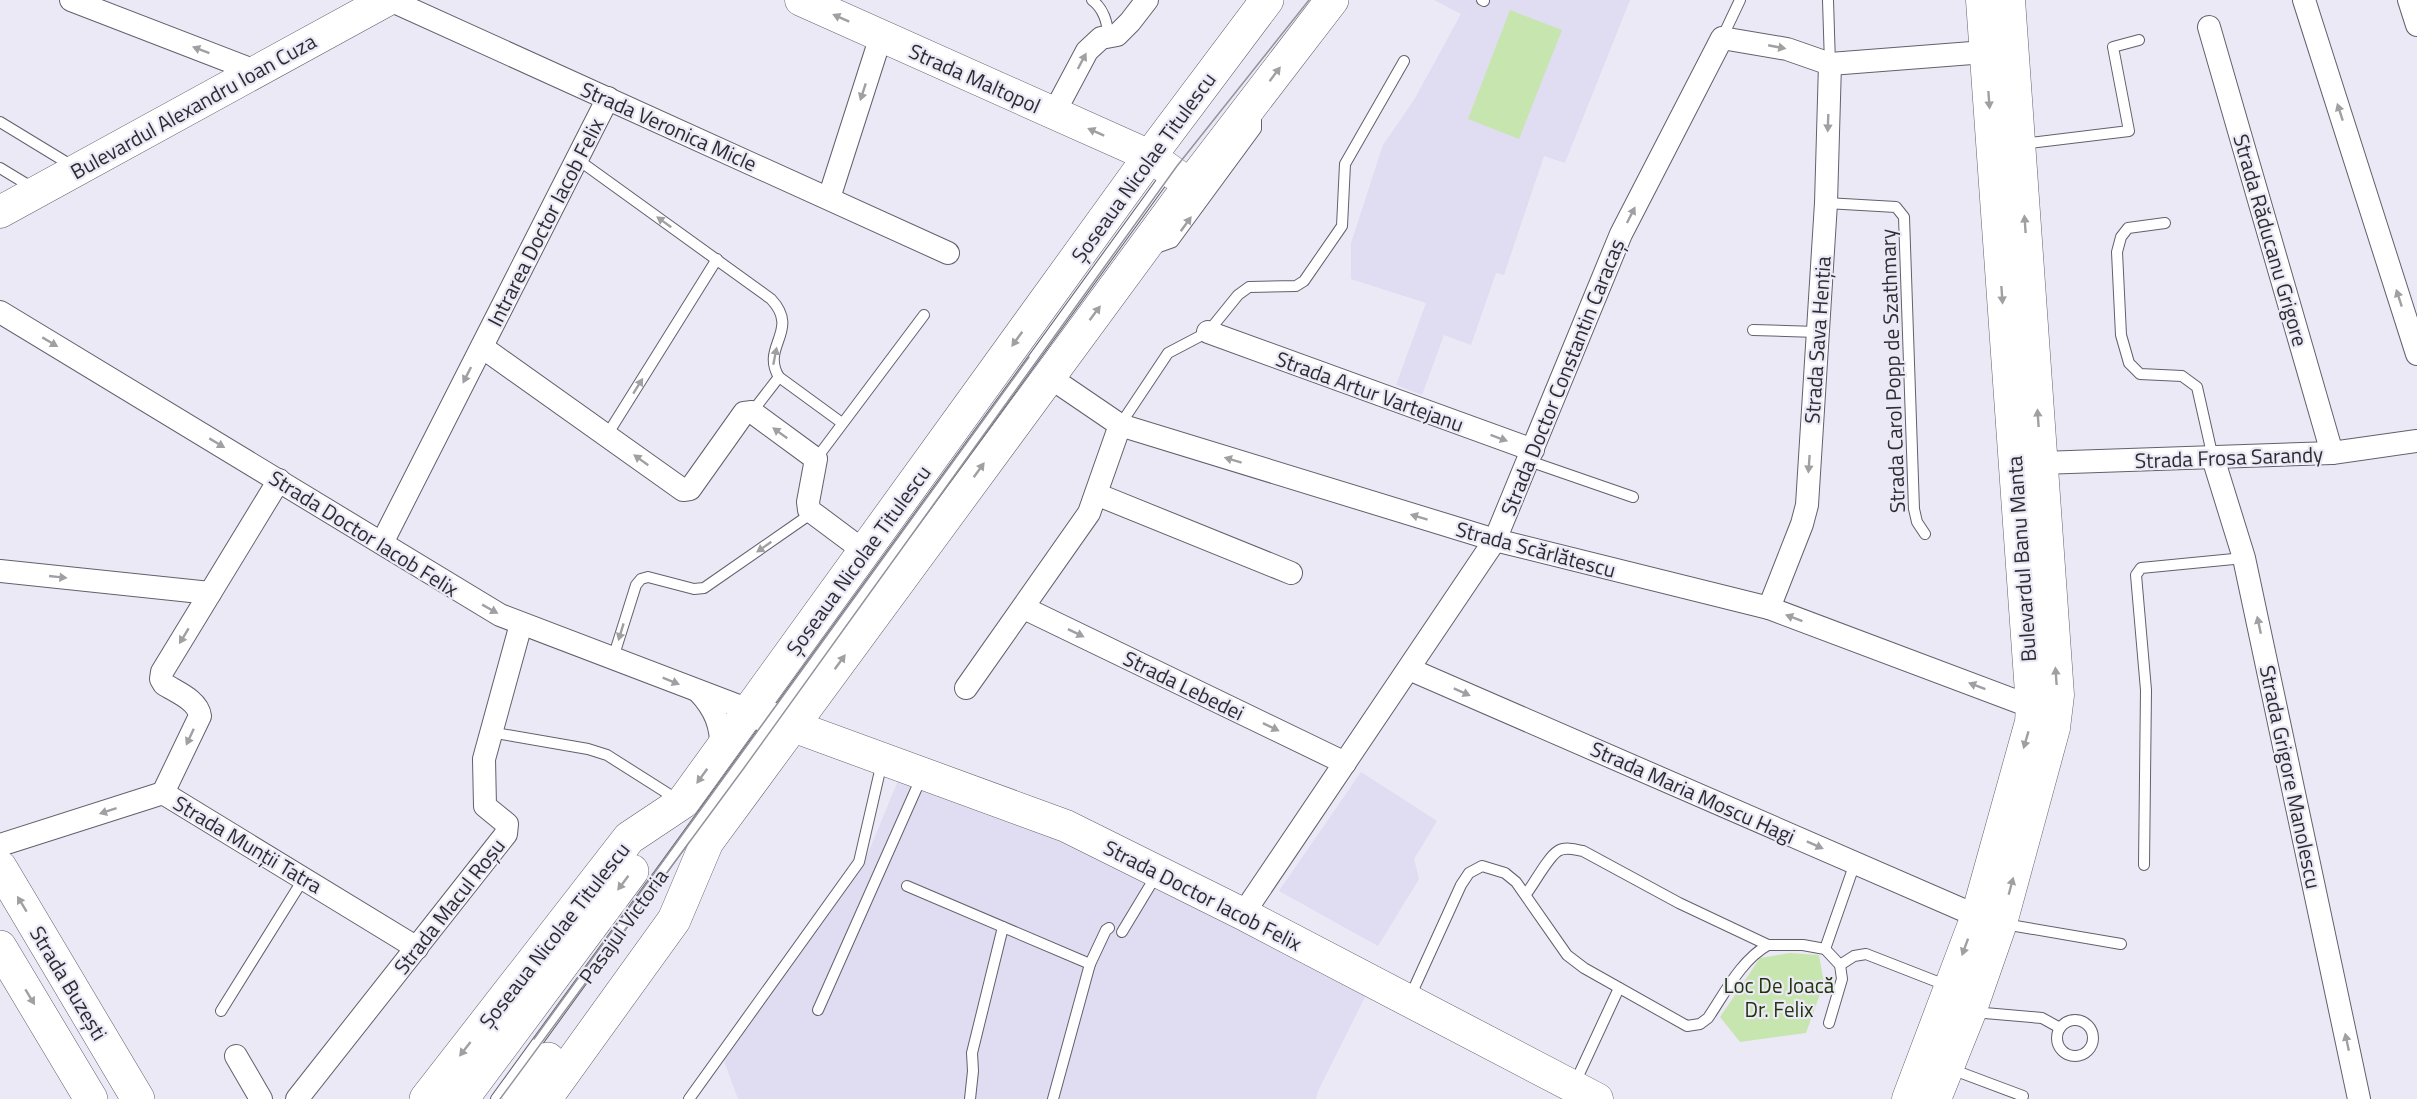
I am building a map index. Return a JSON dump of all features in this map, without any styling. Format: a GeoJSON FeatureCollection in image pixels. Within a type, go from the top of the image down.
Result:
{"type":"FeatureCollection","features":[{"type":"Feature","properties":{"kind":"main road","name":"Șoseaua Nicolae Titulescu"},"geometry":{"type":"LineString","coordinates":[[545,1099],[674,920],[707,842],[864,551],[1170,170],[1267,0]]}},
{"type":"Feature","properties":{"kind":"main road","name":"Șoseaua Nicolae Titulescu"},"geometry":{"type":"LineString","coordinates":[[426,1099],[629,838],[683,802],[735,751],[772,719],[1048,376],[1139,254],[1170,170],[1255,100],[1332,0]]}},
{"type":"Feature","properties":{"kind":"main road","name":"Pasajul Victoria"},"geometry":{"type":"LineString","coordinates":[[462,1099],[683,802]]}},
{"type":"Feature","properties":{"kind":"main road","name":"Pasajul Victoria"},"geometry":{"type":"LineString","coordinates":[[519,1099],[707,842]]}},
{"type":"Feature","properties":{"kind":"main road","name":"Strada Buzești"},"geometry":{"type":"LineString","coordinates":[[0,867],[138,1099]]}},
{"type":"Feature","properties":{"kind":"main road","name":"Strada Buzești"},"geometry":{"type":"LineString","coordinates":[[0,947],[91,1099]]}},
{"type":"Feature","properties":{"kind":"street"},"geometry":{"type":"LineString","coordinates":[[71,0],[255,71]]}},
{"type":"Feature","properties":{"kind":"street","name":"Bulevardul Alexandru Ioan Cuza"},"geometry":{"type":"LineString","coordinates":[[0,212],[388,0]]}},
{"type":"Feature","properties":{"kind":"street","name":"Strada Veronica Micle"},"geometry":{"type":"LineString","coordinates":[[388,0],[948,253]]}},
{"type":"Feature","properties":{"kind":"street","name":"Strada Maltopol"},"geometry":{"type":"LineString","coordinates":[[801,0],[1054,113],[1170,170]]}},
{"type":"Feature","properties":{"kind":"street"},"geometry":{"type":"LineString","coordinates":[[1054,113],[1088,51],[1101,38],[1117,35],[1131,22],[1148,0]]}},
{"type":"Feature","properties":{"kind":"street","name":"Bulevardul Banu Manta"},"geometry":{"type":"LineString","coordinates":[[1982,0],[2032,707],[2031,722],[1989,920]]}},
{"type":"Feature","properties":{"kind":"street","name":"Bulevardul Banu Manta"},"geometry":{"type":"LineString","coordinates":[[1908,1099],[1960,999],[2054,728],[2058,694],[2009,0]]}},
{"type":"Feature","properties":{"kind":"street"},"geometry":{"type":"LineString","coordinates":[[2304,0],[2417,354]]}},
{"type":"Feature","properties":{"kind":"street"},"geometry":{"type":"LineString","coordinates":[[2409,0],[2417,25]]}},
{"type":"Feature","properties":{"kind":"street","name":"Strada Răducanu Grigore"},"geometry":{"type":"LineString","coordinates":[[2209,27],[2332,453]]}},
{"type":"Feature","properties":{"kind":"street"},"geometry":{"type":"LineString","coordinates":[[829,198],[882,36]]}},
{"type":"Feature","properties":{"kind":"street"},"geometry":{"type":"LineString","coordinates":[[1722,38],[1787,50],[1830,64],[1985,52]]}},
{"type":"Feature","properties":{"kind":"street","name":"Strada Doctor Constantin Caracaș"},"geometry":{"type":"LineString","coordinates":[[1243,914],[1495,540],[1621,234],[1722,38]]}},
{"type":"Feature","properties":{"kind":"street","name":"Strada Sava Henția"},"geometry":{"type":"LineString","coordinates":[[1769,608],[1802,524],[1807,505],[1826,203],[1830,64]]}},
{"type":"Feature","properties":{"kind":"street","name":"Intrarea Doctor Iacob Felix"},"geometry":{"type":"LineString","coordinates":[[382,543],[608,98]]}},
{"type":"Feature","properties":{"kind":"street","name":"Strada Doctor Iacob Felix"},"geometry":{"type":"LineString","coordinates":[[0,312],[476,602],[521,624],[699,692],[1066,826],[1243,914],[1409,1001],[1580,1095]]}},
{"type":"Feature","properties":{"kind":"street","name":"Strada Artur Vartejanu"},"geometry":{"type":"LineString","coordinates":[[1208,332],[1531,456]]}},
{"type":"Feature","properties":{"kind":"street","name":"Intrarea Doctor Iacob Felix"},"geometry":{"type":"LineString","coordinates":[[482,347],[687,491],[744,413],[752,412]]}},
{"type":"Feature","properties":{"kind":"street","name":"Strada Scărlătescu"},"geometry":{"type":"LineString","coordinates":[[1048,376],[1120,425],[1495,540],[1769,608],[2032,707]]}},
{"type":"Feature","properties":{"kind":"street"},"geometry":{"type":"LineString","coordinates":[[752,412],[816,459],[808,506],[812,513],[864,551]]}},
{"type":"Feature","properties":{"kind":"street"},"geometry":{"type":"LineString","coordinates":[[966,688],[1089,513],[1120,425]]}},
{"type":"Feature","properties":{"kind":"street","name":"Strada Frosa Sarandy"},"geometry":{"type":"LineString","coordinates":[[2041,463],[2332,453],[2417,441]]}},
{"type":"Feature","properties":{"kind":"street","name":"Strada Grigore Manolescu"},"geometry":{"type":"LineString","coordinates":[[2213,458],[2244,558],[2359,1099]]}},
{"type":"Feature","properties":{"kind":"street"},"geometry":{"type":"LineString","coordinates":[[163,793],[200,716],[194,703],[164,684],[161,679],[162,672],[279,480]]}},
{"type":"Feature","properties":{"kind":"street"},"geometry":{"type":"LineString","coordinates":[[1096,494],[1291,573]]}},
{"type":"Feature","properties":{"kind":"street"},"geometry":{"type":"LineString","coordinates":[[0,571],[210,593]]}},
{"type":"Feature","properties":{"kind":"street","name":"Strada Lebedei"},"geometry":{"type":"LineString","coordinates":[[1023,608],[1345,763]]}},
{"type":"Feature","properties":{"kind":"street","name":"Strada Macul Roșu"},"geometry":{"type":"LineString","coordinates":[[297,1099],[507,831],[507,824],[485,806],[483,764],[521,624]]}},
{"type":"Feature","properties":{"kind":"street","name":"Strada Maria Moscu Hagi"},"geometry":{"type":"LineString","coordinates":[[1409,669],[1989,920]]}},
{"type":"Feature","properties":{"kind":"street"},"geometry":{"type":"LineString","coordinates":[[699,692],[712,708],[735,751]]}},
{"type":"Feature","properties":{"kind":"street","name":"Strada Munții Tatra"},"geometry":{"type":"LineString","coordinates":[[0,845],[163,793],[417,948]]}},
{"type":"Feature","properties":{"kind":"street","name":"Bulevardul Banu Manta"},"geometry":{"type":"LineString","coordinates":[[1935,1099],[1948,1067],[1960,999]]}},
{"type":"Feature","properties":{"kind":"street"},"geometry":{"type":"LineString","coordinates":[[236,1056],[260,1099]]}},
{"type":"Feature","properties":{"kind":"lane"},"geometry":{"type":"LineString","coordinates":[[1092,0],[1099,6],[1106,20],[1109,37]]}},
{"type":"Feature","properties":{"kind":"lane"},"geometry":{"type":"LineString","coordinates":[[1722,38],[1740,0]]}},
{"type":"Feature","properties":{"kind":"lane"},"geometry":{"type":"LineString","coordinates":[[1828,0],[1830,64]]}},
{"type":"Feature","properties":{"kind":"lane"},"geometry":{"type":"LineString","coordinates":[[2019,145],[2129,131],[2113,47],[2139,40]]}},
{"type":"Feature","properties":{"kind":"lane"},"geometry":{"type":"LineString","coordinates":[[1120,425],[1168,353],[1208,332],[1238,295],[1249,287],[1296,286],[1304,281],[1342,226],[1345,164],[1404,61]]}},
{"type":"Feature","properties":{"kind":"lane"},"geometry":{"type":"LineString","coordinates":[[1139,254],[1173,242],[1256,129],[1255,100]]}},
{"type":"Feature","properties":{"kind":"lane"},"geometry":{"type":"LineString","coordinates":[[0,122],[77,169]]}},
{"type":"Feature","properties":{"kind":"lane"},"geometry":{"type":"LineString","coordinates":[[577,159],[771,299],[781,309],[783,317],[782,333],[773,354],[772,366],[779,377],[842,423]]}},
{"type":"Feature","properties":{"kind":"lane"},"geometry":{"type":"LineString","coordinates":[[0,168],[38,191]]}},
{"type":"Feature","properties":{"kind":"lane","name":"Șoseaua Nicolae Titulescu"},"geometry":{"type":"LineString","coordinates":[[772,719],[1170,170]]}},
{"type":"Feature","properties":{"kind":"lane","name":"Strada Carol Popp de Szathmary"},"geometry":{"type":"LineString","coordinates":[[1826,203],[1896,207],[1904,217],[1914,509],[1917,522],[1925,534]]}},
{"type":"Feature","properties":{"kind":"lane"},"geometry":{"type":"LineString","coordinates":[[2164,223],[2128,228],[2121,237],[2117,252],[2121,335],[2129,363],[2140,374],[2182,376],[2197,387],[2213,458]]}},
{"type":"Feature","properties":{"kind":"lane"},"geometry":{"type":"LineString","coordinates":[[607,435],[717,260]]}},
{"type":"Feature","properties":{"kind":"lane"},"geometry":{"type":"LineString","coordinates":[[816,459],[924,315]]}},
{"type":"Feature","properties":{"kind":"lane"},"geometry":{"type":"LineString","coordinates":[[1753,330],[1817,332]]}},
{"type":"Feature","properties":{"kind":"lane"},"geometry":{"type":"LineString","coordinates":[[752,412],[779,377]]}},
{"type":"Feature","properties":{"kind":"lane"},"geometry":{"type":"LineString","coordinates":[[1531,456],[1633,497]]}},
{"type":"Feature","properties":{"kind":"lane"},"geometry":{"type":"LineString","coordinates":[[614,658],[636,585],[641,579],[648,577],[694,589],[704,588],[812,513]]}},
{"type":"Feature","properties":{"kind":"lane"},"geometry":{"type":"LineString","coordinates":[[2144,865],[2146,690],[2136,575],[2141,568],[2244,558]]}},
{"type":"Feature","properties":{"kind":"lane"},"geometry":{"type":"LineString","coordinates":[[490,732],[588,749],[607,755],[683,802]]}},
{"type":"Feature","properties":{"kind":"lane","name":"Pasajul Victoria"},"geometry":{"type":"LineString","coordinates":[[496,1099],[735,751]]}},
{"type":"Feature","properties":{"kind":"lane"},"geometry":{"type":"LineString","coordinates":[[689,1099],[859,862],[883,759]]}},
{"type":"Feature","properties":{"kind":"lane"},"geometry":{"type":"LineString","coordinates":[[818,1010],[924,773]]}},
{"type":"Feature","properties":{"kind":"lane"},"geometry":{"type":"LineString","coordinates":[[1526,894],[1558,851],[1567,848],[1583,851],[1679,903],[1768,945],[1803,945],[1825,949],[1840,965],[1842,979],[1829,1023]]}},
{"type":"Feature","properties":{"kind":"lane"},"geometry":{"type":"LineString","coordinates":[[1825,949],[1855,863]]}},
{"type":"Feature","properties":{"kind":"lane"},"geometry":{"type":"LineString","coordinates":[[1409,1001],[1461,885],[1469,873],[1482,866],[1505,873],[1516,882],[1567,955],[1584,968],[1688,1026],[1700,1024],[1708,1018],[1746,962],[1757,951],[1768,945]]}},
{"type":"Feature","properties":{"kind":"lane"},"geometry":{"type":"LineString","coordinates":[[1122,932],[1159,871]]}},
{"type":"Feature","properties":{"kind":"lane"},"geometry":{"type":"LineString","coordinates":[[221,1011],[304,878]]}},
{"type":"Feature","properties":{"kind":"lane"},"geometry":{"type":"LineString","coordinates":[[907,886],[1090,964]]}},
{"type":"Feature","properties":{"kind":"lane"},"geometry":{"type":"LineString","coordinates":[[1989,920],[2121,944]]}},
{"type":"Feature","properties":{"kind":"lane"},"geometry":{"type":"LineString","coordinates":[[970,1099],[972,1053],[1003,927]]}},
{"type":"Feature","properties":{"kind":"lane"},"geometry":{"type":"LineString","coordinates":[[1053,1099],[1090,964],[1109,927]]}},
{"type":"Feature","properties":{"kind":"lane"},"geometry":{"type":"LineString","coordinates":[[1840,965],[1854,956],[1866,954],[1960,999],[2042,1018],[2060,1028]]}},
{"type":"Feature","properties":{"kind":"lane"},"geometry":{"type":"LineString","coordinates":[[1580,1095],[1619,988]]}},
{"type":"Feature","properties":{"kind":"lane"},"geometry":{"type":"LineString","coordinates":[[1948,1067],[2023,1096]]}},
{"type":"Feature","properties":{"kind":"shaded area"},"geometry":{"type":"Polygon","coordinates":[[[1434,0],[1630,0],[1565,163],[1544,156],[1504,275],[1496,273],[1471,345],[1444,335],[1422,395],[1396,385],[1426,303],[1351,279],[1351,243],[1383,145],[1414,100],[1461,14],[1434,0]]]}},
{"type":"Feature","properties":{"kind":"shaded area"},"geometry":{"type":"Polygon","coordinates":[[[1361,772],[1437,821],[1414,859],[1419,879],[1378,946],[1279,891],[1361,772]]]}},
{"type":"Feature","properties":{"kind":"shaded area"},"geometry":{"type":"Polygon","coordinates":[[[899,778],[1063,837],[1368,991],[1316,1099],[738,1099],[724,1061],[862,868],[899,778]]]}},
{"type":"Feature","properties":{"kind":"green space"},"geometry":{"type":"Polygon","coordinates":[[[1510,10],[1562,30],[1519,139],[1468,119],[1510,10]]]}},
{"type":"Feature","properties":{"kind":"green space","name":"Loc De Joacă Dr. Felix"},"geometry":{"type":"Polygon","coordinates":[[[1790,953],[1819,955],[1824,983],[1806,1033],[1740,1042],[1720,1017],[1760,958],[1790,953]]]}},
{"type":"Feature","properties":{"kind":"tram line"},"geometry":{"type":"LineString","coordinates":[[500,1099],[744,768],[1177,166],[1309,0]]}},
{"type":"Feature","properties":{"kind":"tram line"},"geometry":{"type":"LineString","coordinates":[[534,1039],[1029,357]]}}]}
